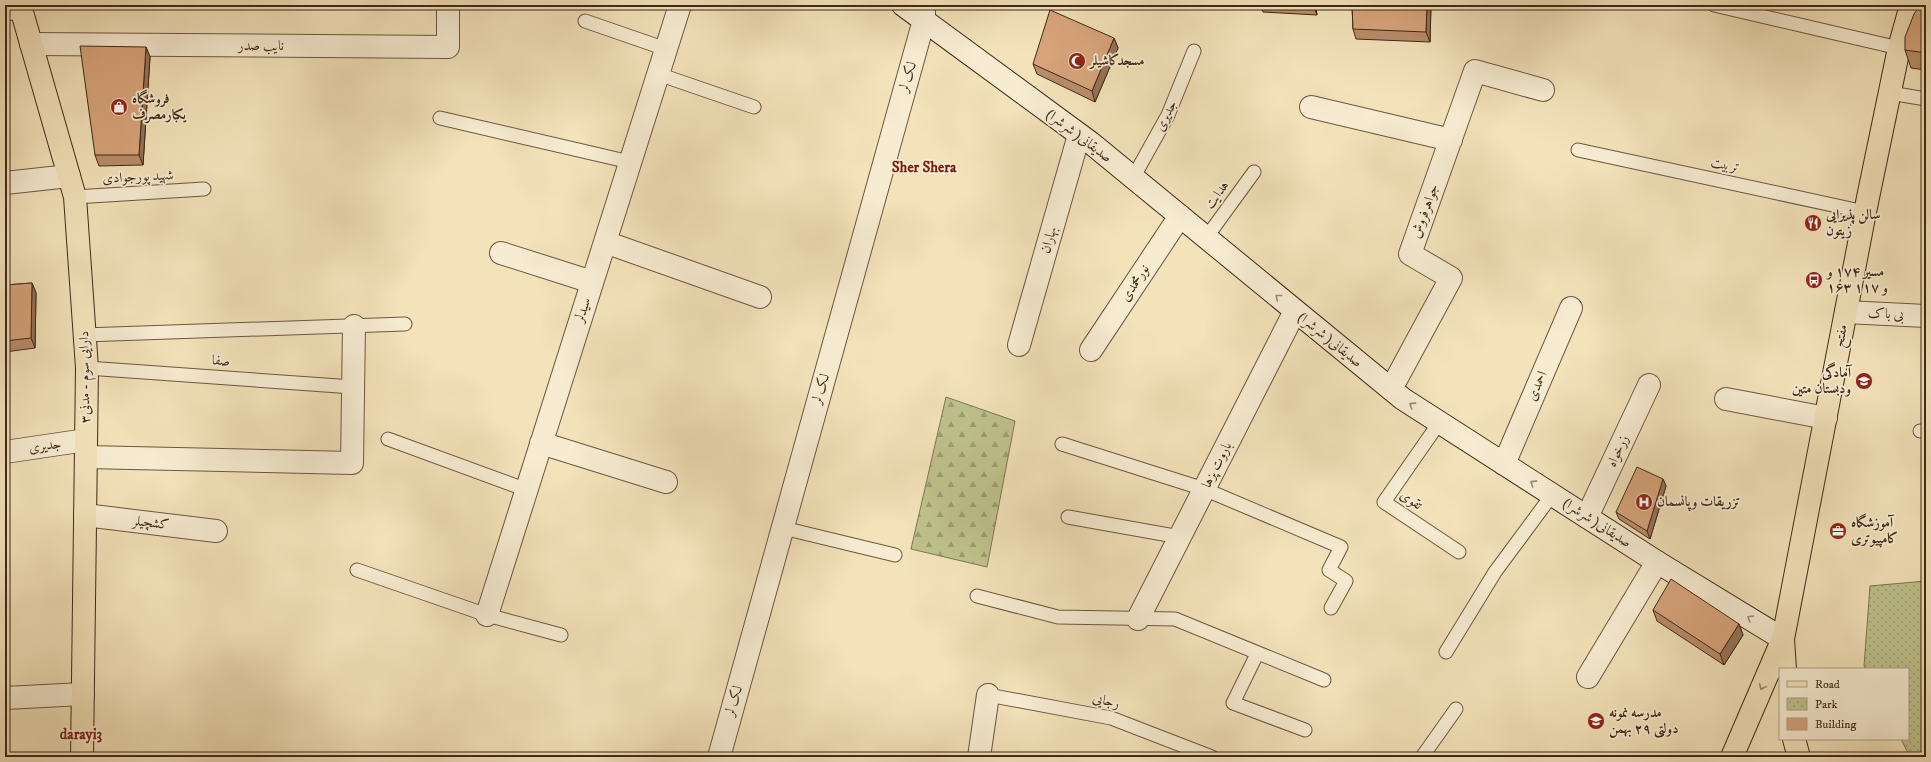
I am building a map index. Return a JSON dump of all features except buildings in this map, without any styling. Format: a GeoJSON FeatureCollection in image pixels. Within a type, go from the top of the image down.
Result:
{"type":"FeatureCollection","features":[{"type":"Feature","properties":{"kind":"main road","name":"دارایی سوم - مدنی۳"},"geometry":{"type":"LineString","coordinates":[[15,7],[31,44],[75,197],[87,368],[82,757]]}},
{"type":"Feature","properties":{"kind":"main road","name":"مفتح"},"geometry":{"type":"LineString","coordinates":[[1785,668],[1783,638],[1865,212],[1909,7]]}},
{"type":"Feature","properties":{"kind":"main road"},"geometry":{"type":"LineString","coordinates":[[1732,757],[1783,638]]}},
{"type":"Feature","properties":{"kind":"main road"},"geometry":{"type":"LineString","coordinates":[[1794,740],[1799,757]]}},
{"type":"Feature","properties":{"kind":"street","name":"نایب صدر"},"geometry":{"type":"LineString","coordinates":[[31,44],[448,47],[448,5]]}},
{"type":"Feature","properties":{"kind":"street","name":"سیدلر"},"geometry":{"type":"LineString","coordinates":[[487,615],[680,5]]}},
{"type":"Feature","properties":{"kind":"street","name":"(شرشرا )صدیقانی"},"geometry":{"type":"LineString","coordinates":[[902,5],[924,13],[1133,178],[1391,389],[1504,464],[1657,562],[1783,638]]}},
{"type":"Feature","properties":{"kind":"street","name":"لک لر"},"geometry":{"type":"LineString","coordinates":[[719,757],[924,13]]}},
{"type":"Feature","properties":{"kind":"street","name":"جواهرفروش"},"geometry":{"type":"LineString","coordinates":[[1391,389],[1451,278],[1410,254],[1475,71],[1543,90]]}},
{"type":"Feature","properties":{"kind":"street"},"geometry":{"type":"LineString","coordinates":[[1310,107],[1451,140]]}},
{"type":"Feature","properties":{"kind":"street","name":"بهاران"},"geometry":{"type":"LineString","coordinates":[[1019,345],[1078,134]]}},
{"type":"Feature","properties":{"kind":"street"},"geometry":{"type":"LineString","coordinates":[[5,183],[69,176]]}},
{"type":"Feature","properties":{"kind":"street","name":"نورمحمدی"},"geometry":{"type":"LineString","coordinates":[[1091,350],[1180,216]]}},
{"type":"Feature","properties":{"kind":"street"},"geometry":{"type":"LineString","coordinates":[[605,242],[760,298]]}},
{"type":"Feature","properties":{"kind":"street"},"geometry":{"type":"LineString","coordinates":[[500,253],[592,282]]}},
{"type":"Feature","properties":{"kind":"street","name":"احمدی"},"geometry":{"type":"LineString","coordinates":[[1504,464],[1571,308]]}},
{"type":"Feature","properties":{"kind":"street","name":"باروت پزها"},"geometry":{"type":"LineString","coordinates":[[1138,619],[1295,311]]}},
{"type":"Feature","properties":{"kind":"street","name":"بی باک"},"geometry":{"type":"LineString","coordinates":[[1846,312],[1926,316]]}},
{"type":"Feature","properties":{"kind":"street"},"geometry":{"type":"LineString","coordinates":[[353,387],[354,326]]}},
{"type":"Feature","properties":{"kind":"street","name":"زرخواه"},"geometry":{"type":"LineString","coordinates":[[1587,517],[1648,385]]}},
{"type":"Feature","properties":{"kind":"street","name":"جدیری"},"geometry":{"type":"LineString","coordinates":[[5,452],[86,448],[352,463],[353,387]]}},
{"type":"Feature","properties":{"kind":"street"},"geometry":{"type":"LineString","coordinates":[[1726,399],[1826,418]]}},
{"type":"Feature","properties":{"kind":"street"},"geometry":{"type":"LineString","coordinates":[[541,443],[666,482]]}},
{"type":"Feature","properties":{"kind":"street","name":"کشچیلر"},"geometry":{"type":"LineString","coordinates":[[85,515],[216,531]]}},
{"type":"Feature","properties":{"kind":"street"},"geometry":{"type":"LineString","coordinates":[[1588,677],[1657,562]]}},
{"type":"Feature","properties":{"kind":"street"},"geometry":{"type":"LineString","coordinates":[[5,698],[83,694]]}},
{"type":"Feature","properties":{"kind":"street"},"geometry":{"type":"LineString","coordinates":[[979,757],[988,694]]}},
{"type":"Feature","properties":{"kind":"lane"},"geometry":{"type":"LineString","coordinates":[[1714,5],[1899,48]]}},
{"type":"Feature","properties":{"kind":"lane"},"geometry":{"type":"LineString","coordinates":[[585,21],[666,49]]}},
{"type":"Feature","properties":{"kind":"lane","name":"جدیری"},"geometry":{"type":"LineString","coordinates":[[1133,178],[1168,115],[1194,51]]}},
{"type":"Feature","properties":{"kind":"lane"},"geometry":{"type":"LineString","coordinates":[[658,74],[754,107]]}},
{"type":"Feature","properties":{"kind":"lane"},"geometry":{"type":"LineString","coordinates":[[1890,93],[1926,99]]}},
{"type":"Feature","properties":{"kind":"lane"},"geometry":{"type":"LineString","coordinates":[[440,118],[630,162]]}},
{"type":"Feature","properties":{"kind":"lane","name":"تربیت"},"geometry":{"type":"LineString","coordinates":[[1578,150],[1865,212]]}},
{"type":"Feature","properties":{"kind":"lane","name":"هدایت"},"geometry":{"type":"LineString","coordinates":[[1206,238],[1254,172]]}},
{"type":"Feature","properties":{"kind":"lane","name":"شهید پورجوادی"},"geometry":{"type":"LineString","coordinates":[[75,197],[204,189]]}},
{"type":"Feature","properties":{"kind":"lane"},"geometry":{"type":"LineString","coordinates":[[84,335],[405,324]]}},
{"type":"Feature","properties":{"kind":"lane","name":"صفا"},"geometry":{"type":"LineString","coordinates":[[87,368],[353,387]]}},
{"type":"Feature","properties":{"kind":"lane","name":"تقوی"},"geometry":{"type":"LineString","coordinates":[[1440,422],[1384,502],[1459,552]]}},
{"type":"Feature","properties":{"kind":"lane"},"geometry":{"type":"LineString","coordinates":[[388,439],[527,490]]}},
{"type":"Feature","properties":{"kind":"lane"},"geometry":{"type":"LineString","coordinates":[[1062,444],[1204,489],[1342,547],[1329,570],[1346,581],[1331,608]]}},
{"type":"Feature","properties":{"kind":"lane"},"geometry":{"type":"LineString","coordinates":[[1446,652],[1495,572],[1552,494]]}},
{"type":"Feature","properties":{"kind":"lane"},"geometry":{"type":"LineString","coordinates":[[1068,517],[1180,536]]}},
{"type":"Feature","properties":{"kind":"lane"},"geometry":{"type":"LineString","coordinates":[[783,528],[895,555]]}},
{"type":"Feature","properties":{"kind":"lane"},"geometry":{"type":"LineString","coordinates":[[357,570],[487,615],[561,635]]}},
{"type":"Feature","properties":{"kind":"lane"},"geometry":{"type":"LineString","coordinates":[[977,596],[1058,617],[1175,619],[1257,654],[1324,680]]}},
{"type":"Feature","properties":{"kind":"lane"},"geometry":{"type":"LineString","coordinates":[[1257,654],[1233,703],[1305,730]]}},
{"type":"Feature","properties":{"kind":"lane","name":"رجایی"},"geometry":{"type":"LineString","coordinates":[[988,694],[1112,718],[1212,757]]}},
{"type":"Feature","properties":{"kind":"lane"},"geometry":{"type":"LineString","coordinates":[[1422,757],[1456,709]]}},
{"type":"Feature","properties":{"kind":"green space"},"geometry":{"type":"Polygon","coordinates":[[[946,397],[1015,421],[987,567],[911,549],[946,397]]]}},
{"type":"Feature","properties":{"kind":"green space"},"geometry":{"type":"Polygon","coordinates":[[[1926,581],[1926,757],[1910,757],[1902,740],[1909,740],[1909,668],[1865,668],[1864,666],[1870,586],[1926,581]]]}},
{"type":"Feature","properties":{"kind":"place","name":"مسجدکاشیلر"},"geometry":{"type":"Point","coordinates":[1077,61]}},
{"type":"Feature","properties":{"kind":"place","name":"فروشگاه یکبارمصرف"},"geometry":{"type":"Point","coordinates":[119,107]}},
{"type":"Feature","properties":{"kind":"place","name":"سالن پذیرایی زیتون"},"geometry":{"type":"Point","coordinates":[1813,223]}},
{"type":"Feature","properties":{"kind":"place","name":"مسیر ۱۷۴ و ۱۶۳ و ۱۱۷"},"geometry":{"type":"Point","coordinates":[1814,280]}},
{"type":"Feature","properties":{"kind":"place","name":"آمادگی ودبستان متین"},"geometry":{"type":"Point","coordinates":[1864,381]}},
{"type":"Feature","properties":{"kind":"place","name":"تزریقات وپانسمان"},"geometry":{"type":"Point","coordinates":[1644,502]}},
{"type":"Feature","properties":{"kind":"place","name":"آموزشگاه کامپیوتری"},"geometry":{"type":"Point","coordinates":[1838,531]}},
{"type":"Feature","properties":{"kind":"place","name":"مدرسه نمونه دولتی ۲۹ بهمن"},"geometry":{"type":"Point","coordinates":[1596,721]}},
{"type":"Feature","properties":{"kind":"district","name":"Sher Shera"},"geometry":{"type":"Point","coordinates":[924,167]}},
{"type":"Feature","properties":{"kind":"district","name":"darayi3"},"geometry":{"type":"Point","coordinates":[81,734]}}]}
